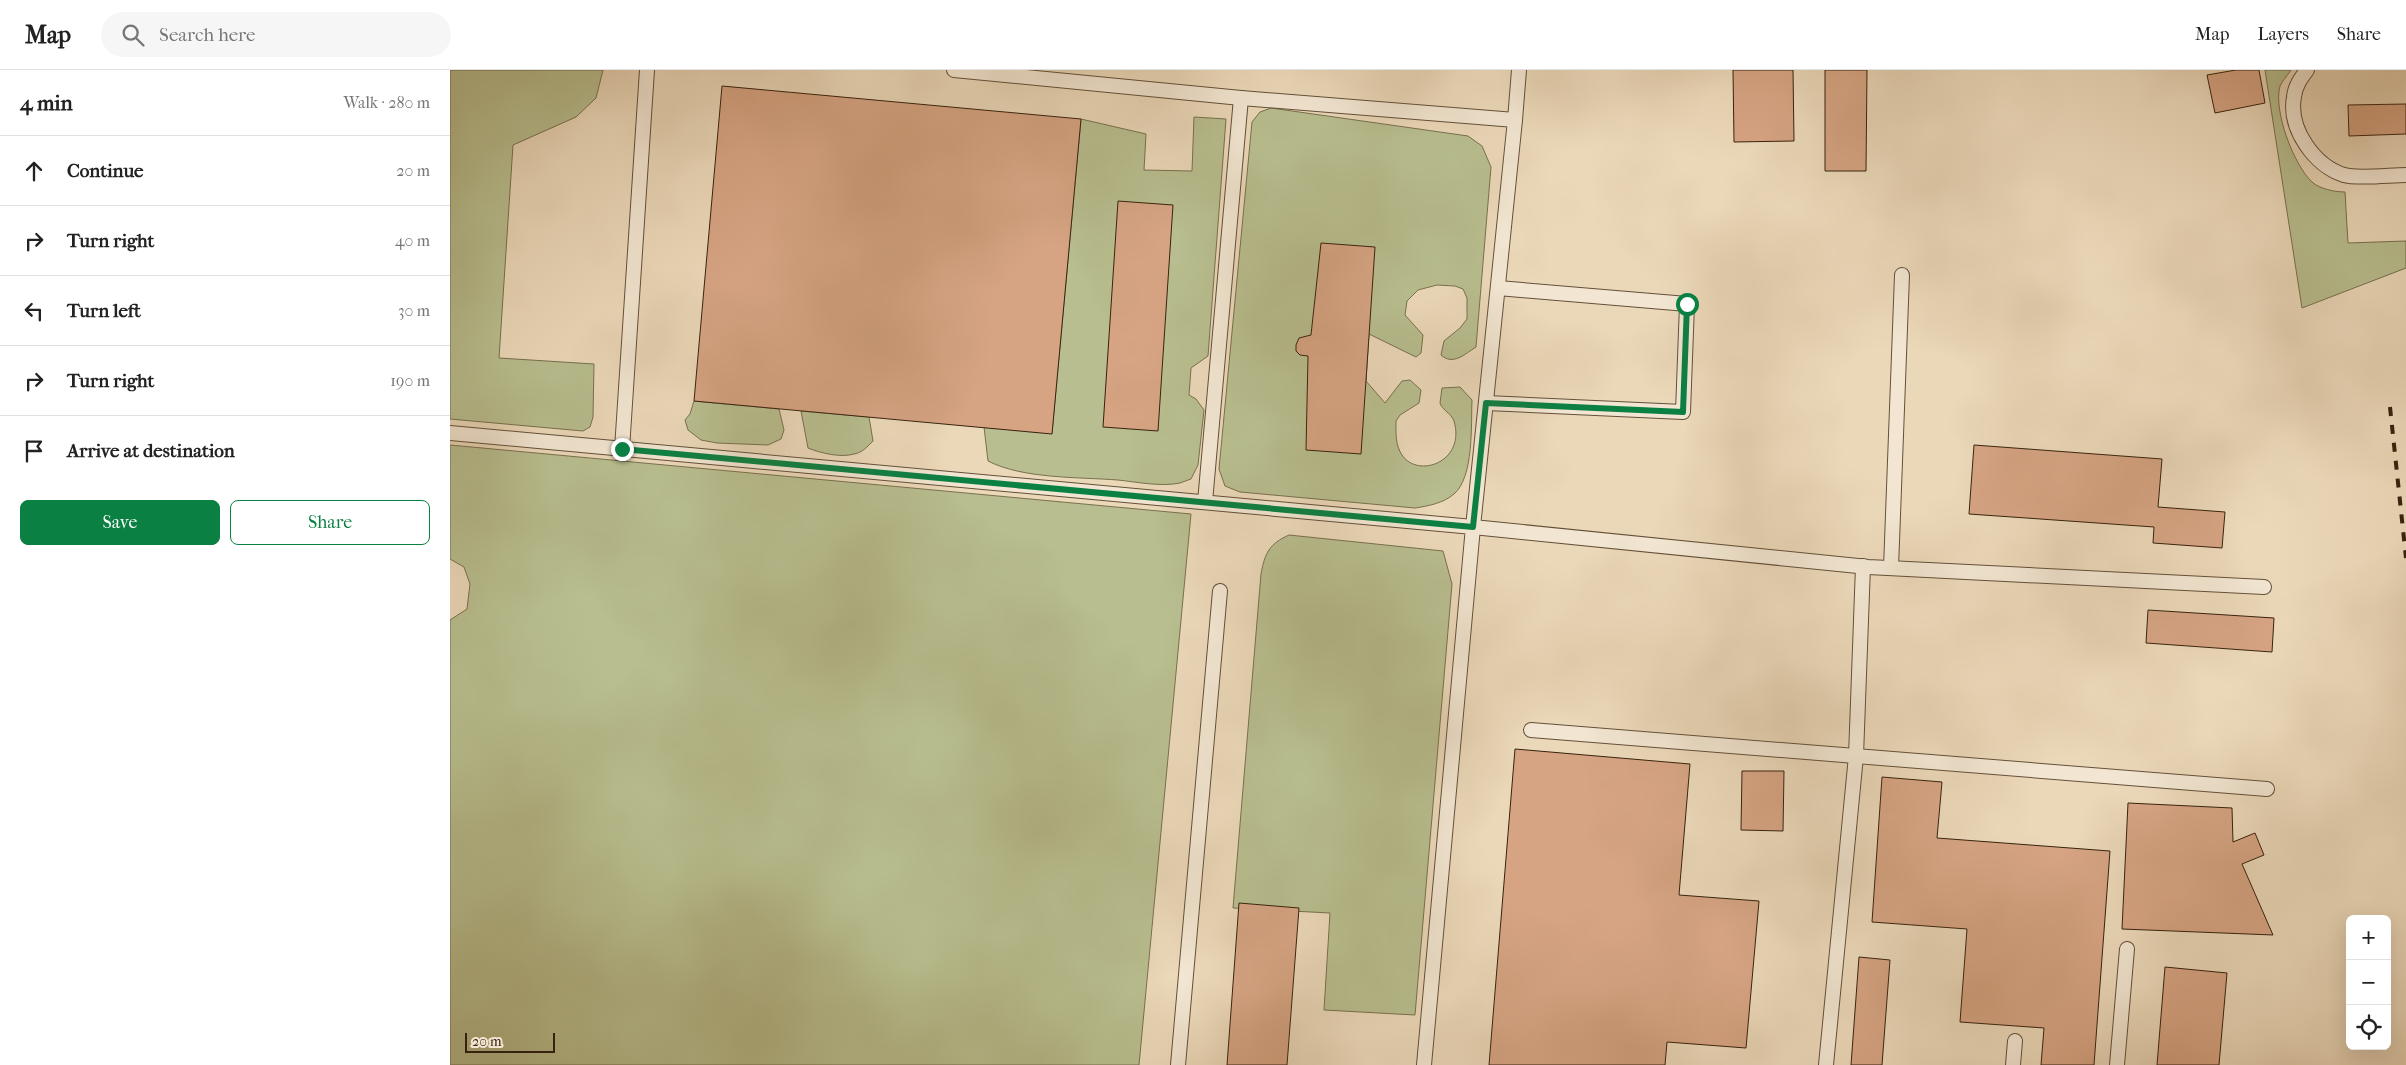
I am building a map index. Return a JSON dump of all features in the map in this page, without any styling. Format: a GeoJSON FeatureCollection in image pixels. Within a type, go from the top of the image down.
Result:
{"type":"FeatureCollection","features":[{"type":"Feature","properties":{"kind":"lane"},"geometry":{"type":"LineString","coordinates":[[622,449],[647,70]]}},
{"type":"Feature","properties":{"kind":"lane"},"geometry":{"type":"LineString","coordinates":[[954,70],[1018,73],[1241,98],[1515,120]]}},
{"type":"Feature","properties":{"kind":"lane"},"geometry":{"type":"LineString","coordinates":[[1424,1065],[1473,527],[1519,70]]}},
{"type":"Feature","properties":{"kind":"lane"},"geometry":{"type":"LineString","coordinates":[[2307,70],[2298,81],[2293,98],[2295,122],[2305,143],[2322,165],[2346,176],[2406,175]]}},
{"type":"Feature","properties":{"kind":"lane"},"geometry":{"type":"LineString","coordinates":[[1205,502],[1241,98]]}},
{"type":"Feature","properties":{"kind":"lane"},"geometry":{"type":"LineString","coordinates":[[1891,568],[1902,275]]}},
{"type":"Feature","properties":{"kind":"lane"},"geometry":{"type":"LineString","coordinates":[[1486,403],[1683,412],[1687,304],[1498,288]]}},
{"type":"Feature","properties":{"kind":"lane"},"geometry":{"type":"LineString","coordinates":[[450,434],[1473,527],[1863,566],[2264,587]]}},
{"type":"Feature","properties":{"kind":"lane"},"geometry":{"type":"LineString","coordinates":[[1826,1065],[1856,756],[1863,566]]}},
{"type":"Feature","properties":{"kind":"lane"},"geometry":{"type":"LineString","coordinates":[[1178,1065],[1220,590]]}},
{"type":"Feature","properties":{"kind":"lane"},"geometry":{"type":"LineString","coordinates":[[1531,730],[2266,789]]}},
{"type":"Feature","properties":{"kind":"lane"},"geometry":{"type":"LineString","coordinates":[[2116,1065],[2127,949]]}},
{"type":"Feature","properties":{"kind":"lane"},"geometry":{"type":"LineString","coordinates":[[2013,1065],[2015,1041]]}},
{"type":"Feature","properties":{"kind":"green space"},"geometry":{"type":"Polygon","coordinates":[[[450,70],[603,70],[596,98],[576,117],[513,145],[499,358],[594,364],[593,417],[590,427],[583,431],[450,419],[450,70]]]}},
{"type":"Feature","properties":{"kind":"green space"},"geometry":{"type":"Polygon","coordinates":[[[2265,70],[2291,70],[2280,86],[2279,97],[2282,123],[2298,163],[2312,182],[2328,190],[2345,192],[2348,243],[2406,241],[2406,268],[2302,308],[2265,70]]]}},
{"type":"Feature","properties":{"kind":"green space"},"geometry":{"type":"Polygon","coordinates":[[[1271,108],[1468,136],[1482,146],[1491,167],[1476,347],[1459,358],[1450,359],[1441,355],[1444,341],[1460,328],[1467,319],[1467,298],[1463,289],[1455,286],[1437,285],[1418,290],[1407,301],[1405,315],[1423,335],[1421,353],[1416,357],[1369,334],[1366,381],[1385,403],[1402,381],[1410,380],[1421,390],[1419,403],[1400,415],[1396,421],[1398,447],[1402,455],[1409,462],[1419,466],[1429,466],[1447,456],[1453,447],[1456,435],[1454,421],[1440,403],[1442,388],[1460,387],[1472,400],[1470,450],[1465,476],[1454,494],[1441,502],[1415,508],[1240,492],[1225,486],[1219,469],[1252,122],[1260,112],[1271,108]]]}},
{"type":"Feature","properties":{"kind":"green space"},"geometry":{"type":"Polygon","coordinates":[[[1194,117],[1226,119],[1208,356],[1191,368],[1189,395],[1196,399],[1204,410],[1198,465],[1191,479],[1180,483],[1149,484],[1052,476],[1018,471],[988,461],[984,427],[1052,433],[1081,119],[1146,134],[1144,170],[1192,171],[1194,117]]]}},
{"type":"Feature","properties":{"kind":"green space"},"geometry":{"type":"Polygon","coordinates":[[[694,401],[779,409],[784,430],[781,439],[768,445],[717,443],[701,440],[688,430],[685,420],[690,414],[694,401]]]}},
{"type":"Feature","properties":{"kind":"green space"},"geometry":{"type":"Polygon","coordinates":[[[801,411],[869,417],[873,441],[862,451],[849,455],[818,452],[808,448],[801,411]]]}},
{"type":"Feature","properties":{"kind":"green space"},"geometry":{"type":"Polygon","coordinates":[[[450,445],[1191,514],[1139,1065],[450,1065],[450,620],[467,609],[470,584],[464,567],[450,559],[450,445]]]}},
{"type":"Feature","properties":{"kind":"green space"},"geometry":{"type":"Polygon","coordinates":[[[1289,535],[1443,551],[1452,584],[1415,1015],[1324,1010],[1330,913],[1233,908],[1261,574],[1264,560],[1269,550],[1282,538],[1289,535]]]}},
{"type":"Feature","properties":{"kind":"building"},"geometry":{"type":"Polygon","coordinates":[[[1733,70],[1793,70],[1794,141],[1734,142],[1733,70]]]}},
{"type":"Feature","properties":{"kind":"building"},"geometry":{"type":"Polygon","coordinates":[[[1825,70],[1867,70],[1866,171],[1825,171],[1825,70]]]}},
{"type":"Feature","properties":{"kind":"building"},"geometry":{"type":"Polygon","coordinates":[[[2236,70],[2259,70],[2265,103],[2215,113],[2207,75],[2236,70]]]}},
{"type":"Feature","properties":{"kind":"building"},"geometry":{"type":"Polygon","coordinates":[[[722,86],[1081,119],[1052,434],[694,401],[722,86]]]}},
{"type":"Feature","properties":{"kind":"building"},"geometry":{"type":"Polygon","coordinates":[[[2406,104],[2406,134],[2349,136],[2348,105],[2406,104]]]}},
{"type":"Feature","properties":{"kind":"building"},"geometry":{"type":"Polygon","coordinates":[[[1118,201],[1173,205],[1158,431],[1103,427],[1118,201]]]}},
{"type":"Feature","properties":{"kind":"building"},"geometry":{"type":"Polygon","coordinates":[[[1321,243],[1375,247],[1361,454],[1306,450],[1308,356],[1300,355],[1296,351],[1296,345],[1299,338],[1311,335],[1321,243]]]}},
{"type":"Feature","properties":{"kind":"building"},"geometry":{"type":"Polygon","coordinates":[[[1974,445],[2162,459],[2158,507],[2225,512],[2222,548],[2153,543],[2154,527],[1969,514],[1974,445]]]}},
{"type":"Feature","properties":{"kind":"building"},"geometry":{"type":"Polygon","coordinates":[[[2148,610],[2274,618],[2272,652],[2146,643],[2148,610]]]}},
{"type":"Feature","properties":{"kind":"building"},"geometry":{"type":"Polygon","coordinates":[[[1515,749],[1690,764],[1679,895],[1759,901],[1746,1048],[1667,1042],[1665,1065],[1489,1065],[1515,749]]]}},
{"type":"Feature","properties":{"kind":"building"},"geometry":{"type":"Polygon","coordinates":[[[1742,771],[1784,771],[1783,831],[1741,830],[1742,771]]]}},
{"type":"Feature","properties":{"kind":"building"},"geometry":{"type":"Polygon","coordinates":[[[1882,777],[1942,782],[1937,838],[2110,851],[2094,1065],[2041,1065],[2044,1028],[1960,1022],[1967,929],[1872,922],[1882,777]]]}},
{"type":"Feature","properties":{"kind":"building"},"geometry":{"type":"Polygon","coordinates":[[[2128,803],[2232,808],[2233,842],[2255,833],[2264,855],[2242,864],[2273,935],[2122,929],[2128,803]]]}},
{"type":"Feature","properties":{"kind":"building"},"geometry":{"type":"Polygon","coordinates":[[[1239,903],[1299,908],[1287,1065],[1227,1065],[1239,903]]]}},
{"type":"Feature","properties":{"kind":"building"},"geometry":{"type":"Polygon","coordinates":[[[1859,957],[1890,960],[1882,1065],[1851,1065],[1859,957]]]}},
{"type":"Feature","properties":{"kind":"building"},"geometry":{"type":"Polygon","coordinates":[[[2165,967],[2227,973],[2219,1065],[2157,1065],[2165,967]]]}},
{"type":"Feature","properties":{"kind":"railway"},"geometry":{"type":"LineString","coordinates":[[2390,407],[2406,558]]}},
{"type":"Feature","properties":{"kind":"route"},"geometry":{"type":"LineString","coordinates":[[622,449],[1473,527],[1486,403],[1683,412],[1687,304]]}}]}
